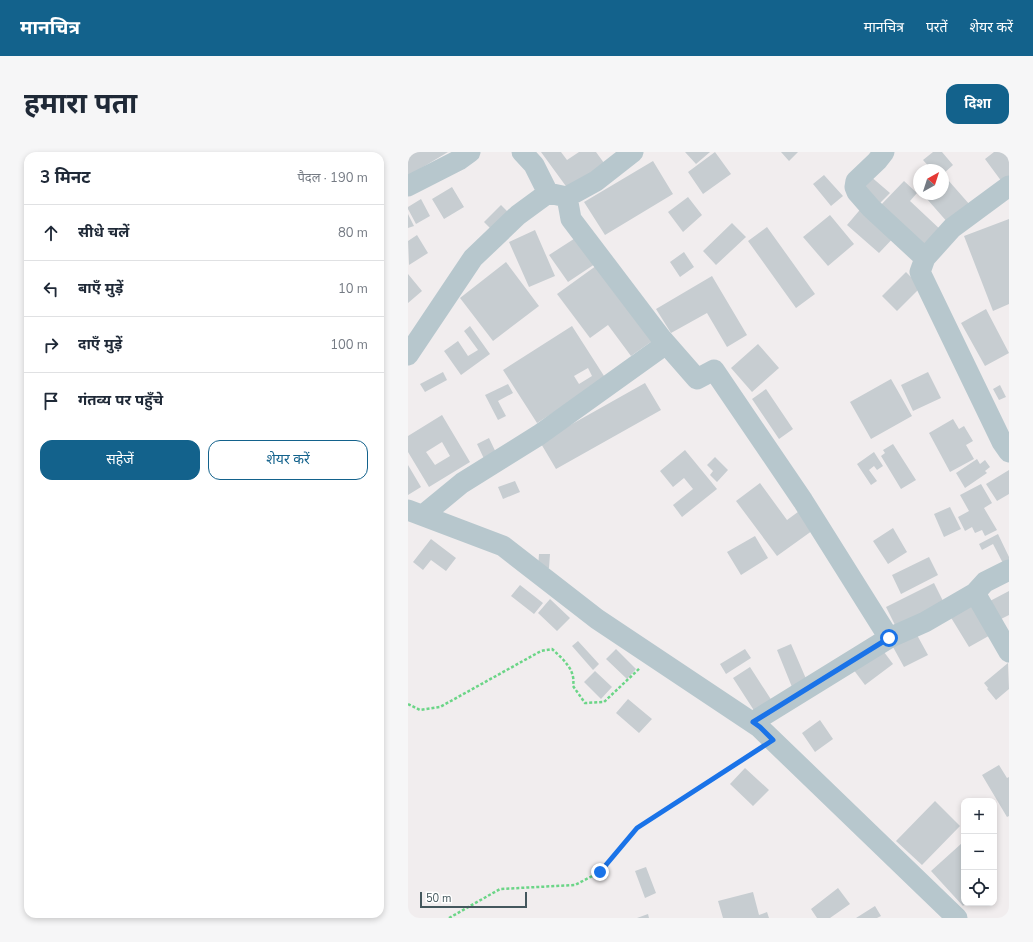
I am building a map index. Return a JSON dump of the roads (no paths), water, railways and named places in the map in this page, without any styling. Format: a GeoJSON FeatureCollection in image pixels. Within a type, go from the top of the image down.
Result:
{"type":"FeatureCollection","features":[{"type":"Feature","properties":{"kind":"street"},"geometry":{"type":"LineString","coordinates":[[408,186],[459,160],[470,152]]}},
{"type":"Feature","properties":{"kind":"street"},"geometry":{"type":"LineString","coordinates":[[522,152],[557,195],[571,219],[666,344],[697,379],[714,370],[803,501],[889,638]]}},
{"type":"Feature","properties":{"kind":"street"},"geometry":{"type":"LineString","coordinates":[[408,356],[473,258],[518,215],[557,195],[596,182],[633,152]]}},
{"type":"Feature","properties":{"kind":"street"},"geometry":{"type":"LineString","coordinates":[[884,152],[856,182],[855,187],[857,192],[871,208],[925,258]]}},
{"type":"Feature","properties":{"kind":"street"},"geometry":{"type":"LineString","coordinates":[[1007,192],[952,228],[925,258],[920,272],[1002,442],[1009,452]]}},
{"type":"Feature","properties":{"kind":"street"},"geometry":{"type":"LineString","coordinates":[[415,512],[539,435],[666,344]]}},
{"type":"Feature","properties":{"kind":"street"},"geometry":{"type":"LineString","coordinates":[[415,512],[503,546],[597,618],[760,727],[957,918]]}},
{"type":"Feature","properties":{"kind":"street"},"geometry":{"type":"LineString","coordinates":[[753,722],[889,638],[925,622],[975,593],[985,582],[1009,570]]}},
{"type":"Feature","properties":{"kind":"street"},"geometry":{"type":"LineString","coordinates":[[975,593],[1009,652]]}}]}
